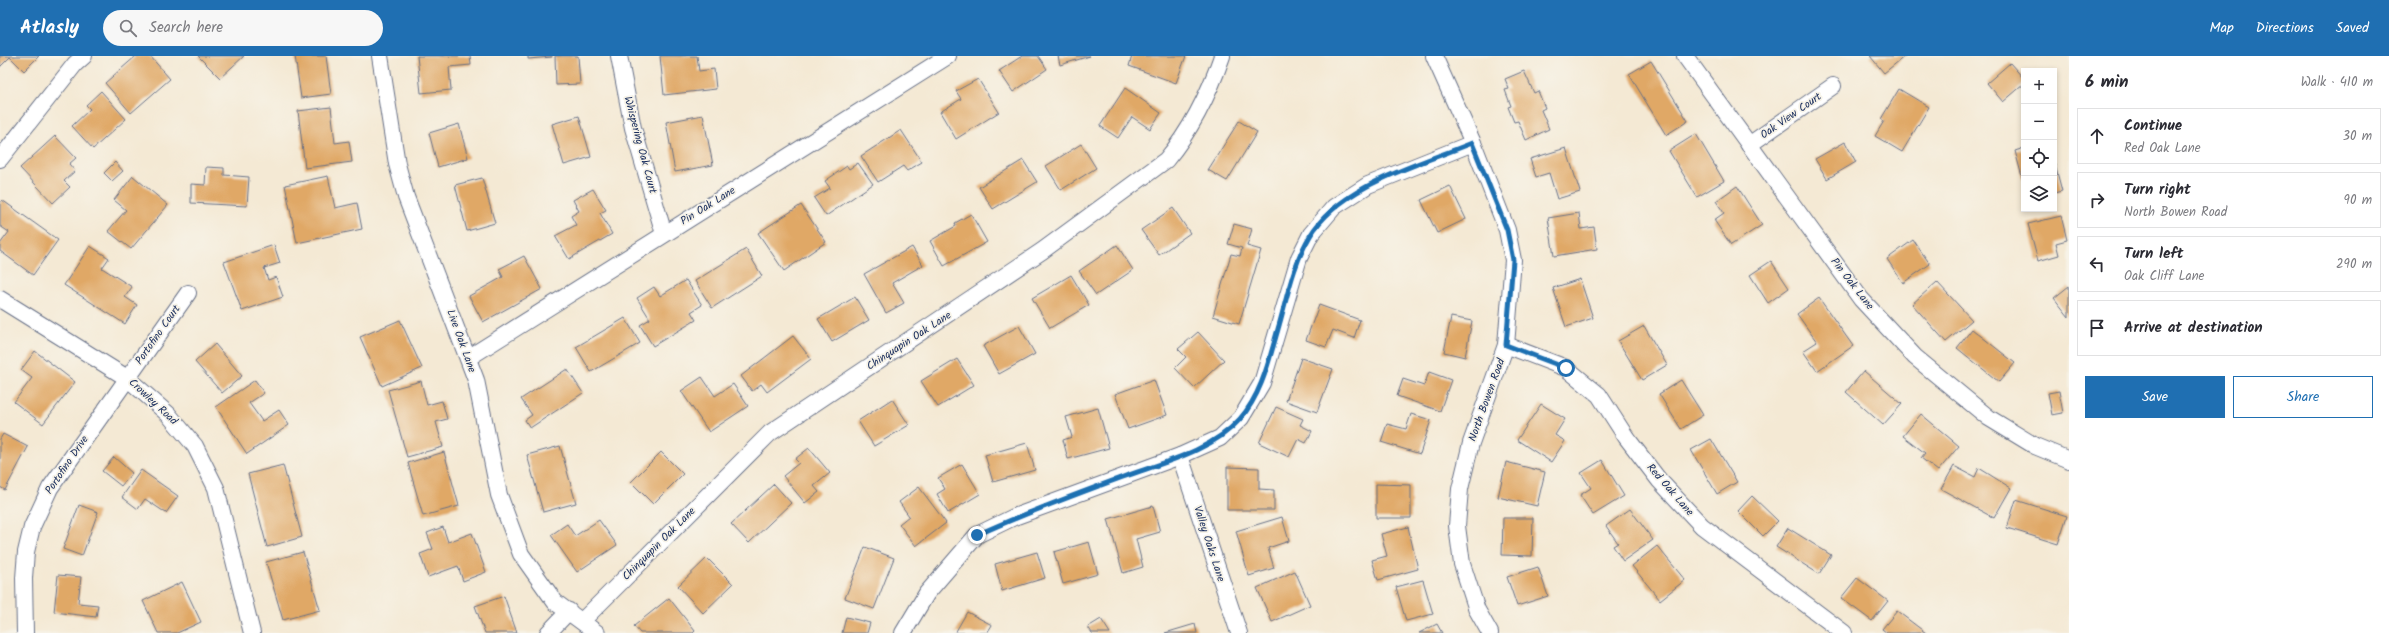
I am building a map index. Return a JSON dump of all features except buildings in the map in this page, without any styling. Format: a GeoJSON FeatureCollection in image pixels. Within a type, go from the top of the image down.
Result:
{"type":"FeatureCollection","features":[{"type":"Feature","properties":{"kind":"street"},"geometry":{"type":"LineString","coordinates":[[0,159],[84,56]]}},
{"type":"Feature","properties":{"kind":"street","name":"Live Oak Lane"},"geometry":{"type":"LineString","coordinates":[[380,56],[397,164],[406,197],[476,380],[499,495],[521,554],[555,602],[597,633]]}},
{"type":"Feature","properties":{"kind":"street","name":"Whispering Oak Court"},"geometry":{"type":"LineString","coordinates":[[619,56],[633,128],[664,234]]}},
{"type":"Feature","properties":{"kind":"street","name":"Pin Oak Lane"},"geometry":{"type":"LineString","coordinates":[[468,358],[948,56]]}},
{"type":"Feature","properties":{"kind":"street","name":"Chinquapin Oak Lane"},"geometry":{"type":"LineString","coordinates":[[582,621],[770,434],[787,420],[919,336],[1036,255],[1166,160],[1177,146],[1207,97],[1222,56]]}},
{"type":"Feature","properties":{"kind":"street","name":"North Bowen Road"},"geometry":{"type":"LineString","coordinates":[[1434,56],[1472,143],[1507,230],[1513,260],[1506,345],[1471,443],[1460,489],[1457,526],[1464,570],[1477,610],[1490,633]]}},
{"type":"Feature","properties":{"kind":"street","name":"Pin Oak Lane"},"geometry":{"type":"LineString","coordinates":[[1685,56],[1861,299],[1915,357],[1989,418],[2035,446],[2069,460]]}},
{"type":"Feature","properties":{"kind":"street","name":"Oak View Court"},"geometry":{"type":"LineString","coordinates":[[1749,145],[1833,86]]}},
{"type":"Feature","properties":{"kind":"street"},"geometry":{"type":"LineString","coordinates":[[903,633],[927,593],[977,535],[1014,517],[1180,456],[1220,438],[1241,418],[1262,383],[1299,258],[1311,234],[1334,208],[1368,186],[1472,143]]}},
{"type":"Feature","properties":{"kind":"street","name":"Portofino Court"},"geometry":{"type":"LineString","coordinates":[[127,378],[188,293]]}},
{"type":"Feature","properties":{"kind":"street","name":"Crowley Road"},"geometry":{"type":"LineString","coordinates":[[0,299],[127,378],[168,414],[195,446],[216,488],[252,633]]}},
{"type":"Feature","properties":{"kind":"street","name":"Red Oak Lane"},"geometry":{"type":"LineString","coordinates":[[1506,345],[1566,368],[1599,395],[1626,437],[1659,480],[1702,526],[1844,633]]}},
{"type":"Feature","properties":{"kind":"street","name":"Portofino Drive"},"geometry":{"type":"LineString","coordinates":[[25,633],[24,578],[26,552],[32,527],[50,488],[127,378]]}},
{"type":"Feature","properties":{"kind":"street","name":"Valley Oaks Lane"},"geometry":{"type":"LineString","coordinates":[[1180,456],[1239,633]]}},
{"type":"Feature","properties":{"kind":"street"},"geometry":{"type":"LineString","coordinates":[[548,633],[569,611]]}},
{"type":"Feature","properties":{"kind":"route"},"geometry":{"type":"LineString","coordinates":[[977,535],[1014,517],[1180,456],[1220,438],[1241,418],[1262,383],[1299,258],[1311,234],[1334,208],[1368,186],[1472,143],[1507,230],[1513,260],[1506,345],[1566,368]]}}]}
